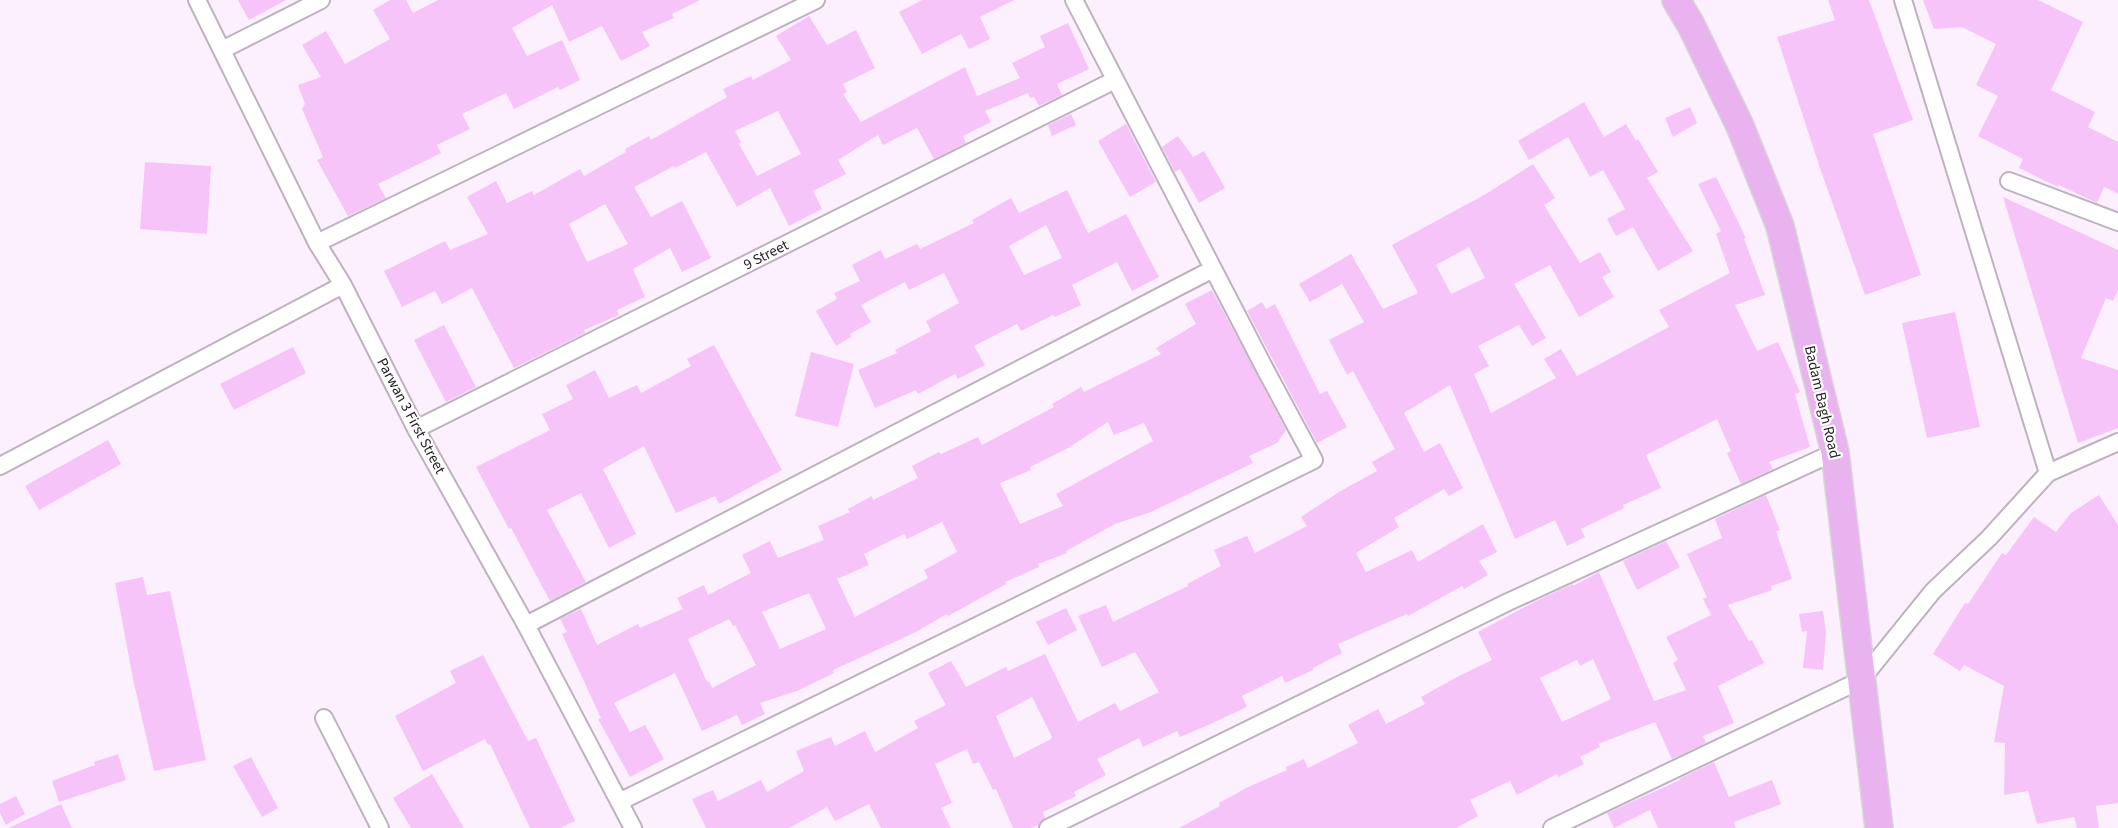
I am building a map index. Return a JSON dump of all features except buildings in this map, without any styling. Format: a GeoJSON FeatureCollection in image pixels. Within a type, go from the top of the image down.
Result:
{"type":"FeatureCollection","features":[{"type":"Feature","properties":{"kind":"main road","name":"Badam Bagh Road"},"geometry":{"type":"LineString","coordinates":[[1676,0],[1692,25],[1740,126],[1780,226],[1835,452],[1879,828]]}},
{"type":"Feature","properties":{"kind":"street","name":"Parwan 3 First Street"},"geometry":{"type":"LineString","coordinates":[[197,0],[317,243],[343,285],[416,429],[526,625],[633,828]]}},
{"type":"Feature","properties":{"kind":"street"},"geometry":{"type":"LineString","coordinates":[[222,50],[321,0]]}},
{"type":"Feature","properties":{"kind":"street"},"geometry":{"type":"LineString","coordinates":[[317,243],[816,0]]}},
{"type":"Feature","properties":{"kind":"street"},"geometry":{"type":"LineString","coordinates":[[619,802],[1314,460],[1074,0]]}},
{"type":"Feature","properties":{"kind":"street"},"geometry":{"type":"LineString","coordinates":[[1903,0],[2048,473]]}},
{"type":"Feature","properties":{"kind":"street","name":"9 Street"},"geometry":{"type":"LineString","coordinates":[[416,429],[1115,80]]}},
{"type":"Feature","properties":{"kind":"street"},"geometry":{"type":"LineString","coordinates":[[2009,181],[2118,222]]}},
{"type":"Feature","properties":{"kind":"street"},"geometry":{"type":"LineString","coordinates":[[526,625],[1213,269]]}},
{"type":"Feature","properties":{"kind":"street"},"geometry":{"type":"LineString","coordinates":[[0,466],[343,285]]}},
{"type":"Feature","properties":{"kind":"street"},"geometry":{"type":"LineString","coordinates":[[1552,828],[1861,680],[1933,591],[1989,538],[2048,473],[2118,442]]}},
{"type":"Feature","properties":{"kind":"street"},"geometry":{"type":"LineString","coordinates":[[1048,828],[1508,602],[1835,452]]}},
{"type":"Feature","properties":{"kind":"street"},"geometry":{"type":"LineString","coordinates":[[324,718],[380,828]]}}]}
